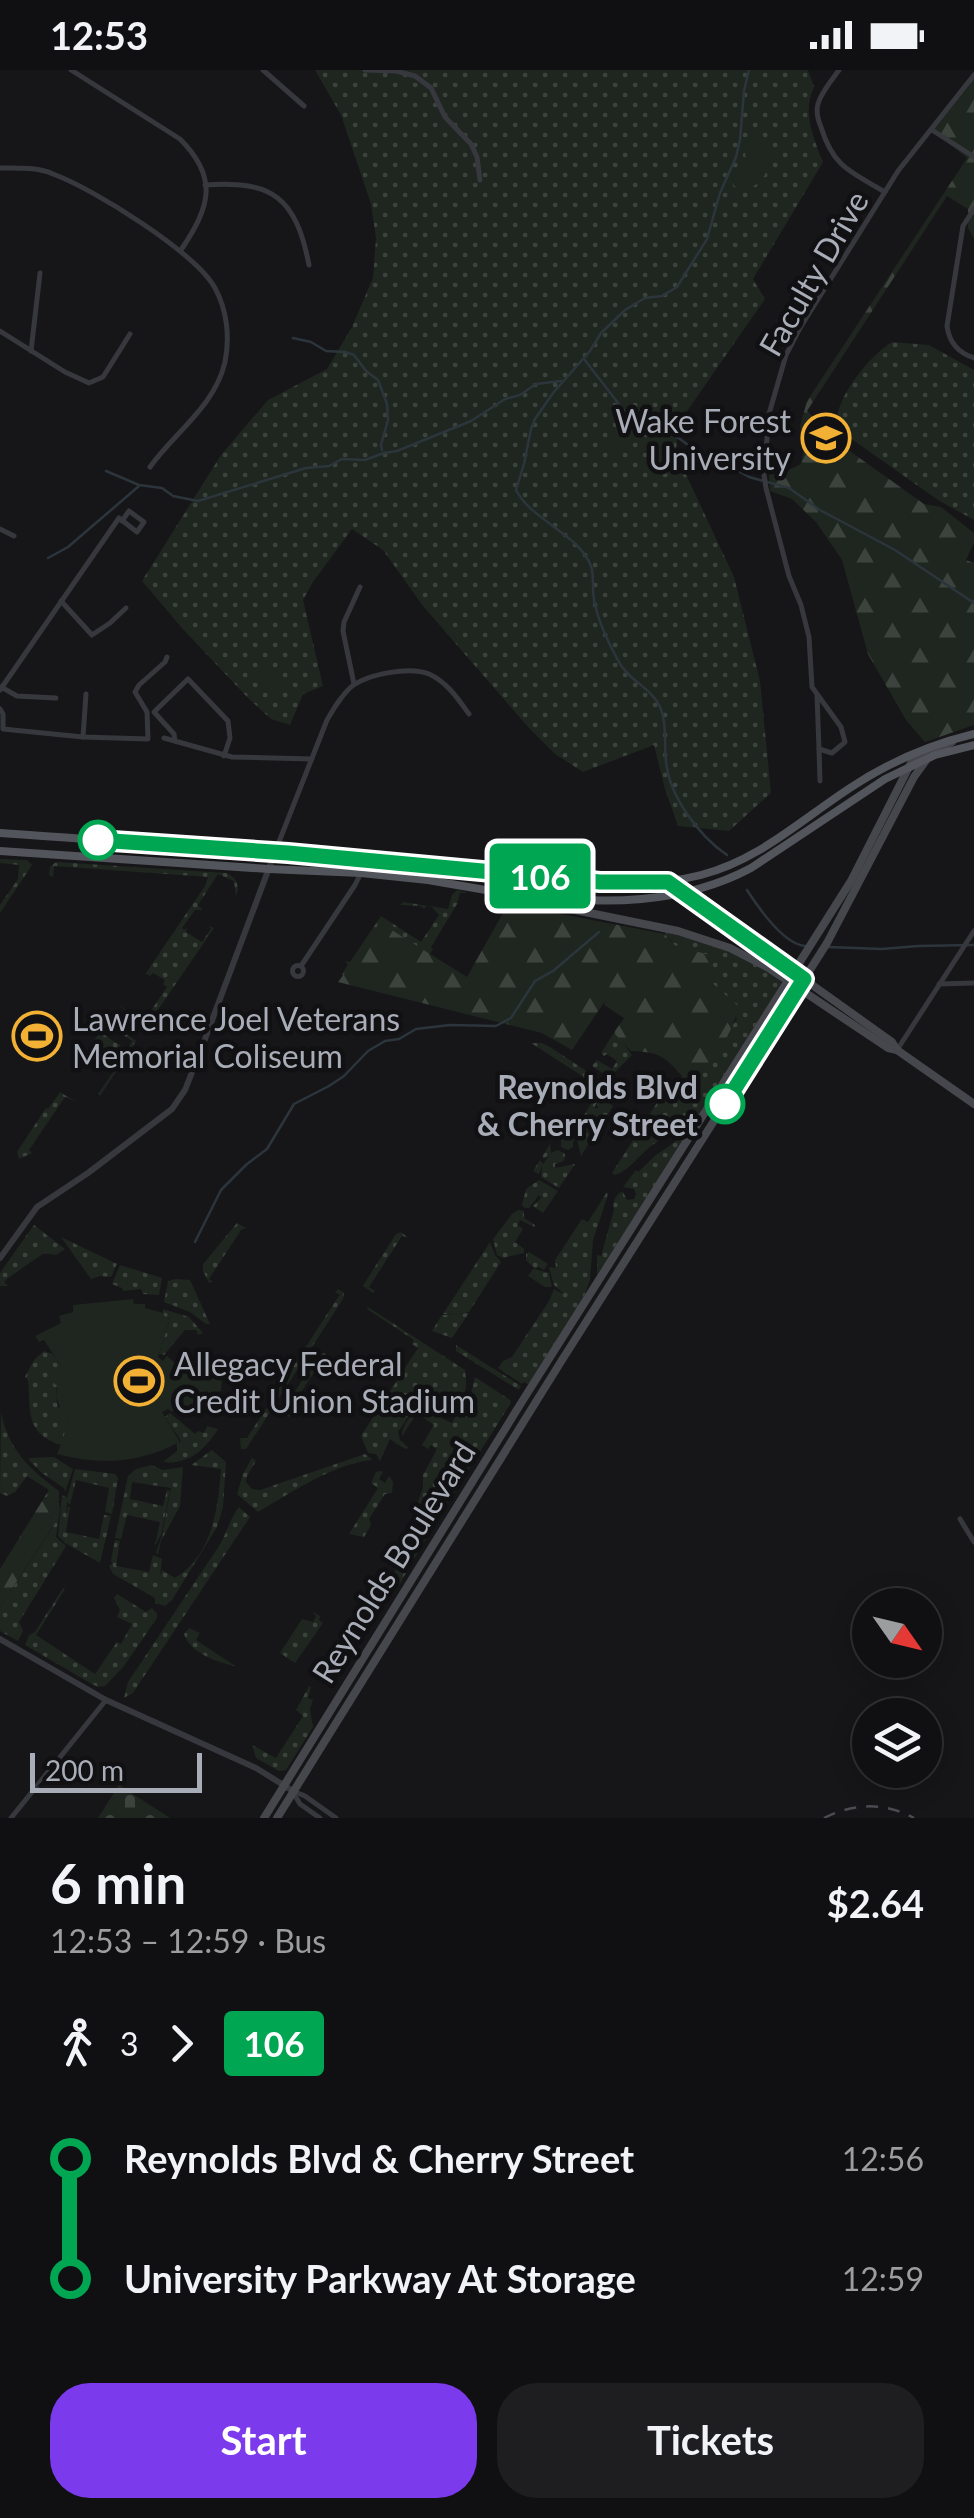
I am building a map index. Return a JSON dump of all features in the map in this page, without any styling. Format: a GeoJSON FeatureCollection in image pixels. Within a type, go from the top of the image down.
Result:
{"type":"FeatureCollection","features":[{"type":"Feature","properties":{"kind":"main road"},"geometry":{"type":"LineString","coordinates":[[0,833],[276,852],[600,882],[668,882],[743,860],[882,768],[920,750],[974,734]]}},
{"type":"Feature","properties":{"kind":"main road"},"geometry":{"type":"LineString","coordinates":[[910,767],[916,758],[957,738]]}},
{"type":"Feature","properties":{"kind":"main road"},"geometry":{"type":"LineString","coordinates":[[520,896],[596,900],[684,894],[721,882],[751,868],[858,795],[927,759],[974,745]]}},
{"type":"Feature","properties":{"kind":"main road","name":"Reynolds Boulevard"},"geometry":{"type":"LineString","coordinates":[[276,1818],[799,988],[927,759]]}},
{"type":"Feature","properties":{"kind":"main road","name":"Reynolds Boulevard"},"geometry":{"type":"LineString","coordinates":[[264,1818],[792,977],[851,881],[910,767]]}},
{"type":"Feature","properties":{"kind":"main road"},"geometry":{"type":"LineString","coordinates":[[86,857],[87,839]]}},
{"type":"Feature","properties":{"kind":"main road"},"geometry":{"type":"LineString","coordinates":[[0,851],[361,872],[520,896],[620,918],[704,938],[804,979],[892,1042],[897,1050]]}},
{"type":"Feature","properties":{"kind":"main road"},"geometry":{"type":"LineString","coordinates":[[668,882],[792,977],[799,988],[974,1104]]}},
{"type":"Feature","properties":{"kind":"street"},"geometry":{"type":"LineString","coordinates":[[71,70],[191,150],[206,184],[206,202],[201,219],[181,250]]}},
{"type":"Feature","properties":{"kind":"street"},"geometry":{"type":"LineString","coordinates":[[263,70],[304,106]]}},
{"type":"Feature","properties":{"kind":"street"},"geometry":{"type":"LineString","coordinates":[[365,70],[415,76],[431,88],[445,118],[471,144],[478,157],[480,180]]}},
{"type":"Feature","properties":{"kind":"street"},"geometry":{"type":"LineString","coordinates":[[839,70],[817,105],[826,143],[833,158],[845,168],[885,192]]}},
{"type":"Feature","properties":{"kind":"street","name":"Faculty Drive"},"geometry":{"type":"LineString","coordinates":[[818,695],[819,748],[832,753],[845,742],[841,727],[818,695],[812,687],[809,637],[764,476],[768,414],[786,355],[800,328],[898,171],[974,74]]}},
{"type":"Feature","properties":{"kind":"street"},"geometry":{"type":"LineString","coordinates":[[932,130],[974,157]]}},
{"type":"Feature","properties":{"kind":"street"},"geometry":{"type":"LineString","coordinates":[[0,168],[52,173],[87,190],[181,250],[209,278],[219,297],[228,346],[222,371],[212,393],[150,467]]}},
{"type":"Feature","properties":{"kind":"street"},"geometry":{"type":"LineString","coordinates":[[206,184],[250,184],[274,195],[296,218],[309,265]]}},
{"type":"Feature","properties":{"kind":"street"},"geometry":{"type":"LineString","coordinates":[[974,208],[963,226],[947,326],[955,346],[974,358]]}},
{"type":"Feature","properties":{"kind":"street"},"geometry":{"type":"LineString","coordinates":[[32,350],[40,274]]}},
{"type":"Feature","properties":{"kind":"street"},"geometry":{"type":"LineString","coordinates":[[0,331],[78,380],[94,382],[106,373],[130,334]]}},
{"type":"Feature","properties":{"kind":"street"},"geometry":{"type":"LineString","coordinates":[[56,698],[17,696],[1,689],[120,520]]}},
{"type":"Feature","properties":{"kind":"street"},"geometry":{"type":"LineString","coordinates":[[0,529],[14,536]]}},
{"type":"Feature","properties":{"kind":"street"},"geometry":{"type":"LineString","coordinates":[[354,684],[344,622],[360,587]]}},
{"type":"Feature","properties":{"kind":"street"},"geometry":{"type":"LineString","coordinates":[[61,600],[92,634],[126,608]]}},
{"type":"Feature","properties":{"kind":"street"},"geometry":{"type":"LineString","coordinates":[[0,709],[2,729],[148,740],[147,712],[135,692],[166,662],[166,657]]}},
{"type":"Feature","properties":{"kind":"street"},"geometry":{"type":"LineString","coordinates":[[0,1258],[38,1207],[172,1110],[185,1090],[335,706],[354,684],[397,671],[420,672],[446,685],[469,714]]}},
{"type":"Feature","properties":{"kind":"street"},"geometry":{"type":"LineString","coordinates":[[175,741],[174,734],[154,712],[188,679],[228,721],[230,738],[224,756]]}},
{"type":"Feature","properties":{"kind":"street"},"geometry":{"type":"LineString","coordinates":[[83,737],[86,694]]}},
{"type":"Feature","properties":{"kind":"street"},"geometry":{"type":"LineString","coordinates":[[164,738],[224,756],[312,759]]}},
{"type":"Feature","properties":{"kind":"street"},"geometry":{"type":"LineString","coordinates":[[819,748],[820,781]]}},
{"type":"Feature","properties":{"kind":"street"},"geometry":{"type":"LineString","coordinates":[[300,966],[361,872]]}},
{"type":"Feature","properties":{"kind":"street"},"geometry":{"type":"LineString","coordinates":[[897,1050],[974,931]]}},
{"type":"Feature","properties":{"kind":"street"},"geometry":{"type":"LineString","coordinates":[[940,984],[974,983]]}},
{"type":"Feature","properties":{"kind":"street"},"geometry":{"type":"LineString","coordinates":[[960,1520],[974,1542]]}},
{"type":"Feature","properties":{"kind":"street"},"geometry":{"type":"LineString","coordinates":[[0,1639],[106,1700],[256,1768],[336,1818]]}},
{"type":"Feature","properties":{"kind":"street"},"geometry":{"type":"LineString","coordinates":[[11,1818],[106,1700]]}},
{"type":"Feature","properties":{"kind":"street"},"geometry":{"type":"LineString","coordinates":[[293,1791],[300,1804],[320,1818]]}},
{"type":"Feature","properties":{"kind":"green space"},"geometry":{"type":"Polygon","coordinates":[[[315,70],[808,70],[814,87],[810,125],[823,162],[753,279],[765,299],[678,424],[676,453],[734,577],[760,681],[771,793],[729,831],[678,826],[654,745],[583,772],[555,754],[423,606],[383,550],[352,529],[303,600],[323,686],[303,694],[290,725],[271,719],[249,699],[142,581],[221,455],[268,400],[327,369],[352,327],[373,278],[376,238],[371,204],[341,115],[315,70]]]}},
{"type":"Feature","properties":{"kind":"green space"},"geometry":{"type":"Polygon","coordinates":[[[974,75],[974,239],[968,228],[968,209],[947,196],[807,411],[830,437],[924,504],[941,507],[974,533],[966,560],[974,563],[974,725],[925,742],[906,720],[868,654],[842,560],[816,522],[792,499],[770,491],[769,472],[801,464],[804,448],[800,426],[807,401],[967,158],[932,130],[974,75]]]}},
{"type":"Feature","properties":{"kind":"green space"},"geometry":{"type":"Polygon","coordinates":[[[754,140],[764,144],[767,152],[766,173],[753,186],[734,186],[735,176],[747,166],[746,146],[754,140]]]}},
{"type":"Feature","properties":{"kind":"green space"},"geometry":{"type":"Polygon","coordinates":[[[892,342],[929,345],[974,370],[974,520],[938,500],[836,428],[841,404],[854,380],[892,342]]]}},
{"type":"Feature","properties":{"kind":"green space"},"geometry":{"type":"Polygon","coordinates":[[[620,433],[630,435],[630,447],[607,451],[605,443],[620,433]]]}},
{"type":"Feature","properties":{"kind":"green space"},"geometry":{"type":"Polygon","coordinates":[[[267,667],[275,670],[279,680],[278,689],[272,694],[258,683],[261,671],[267,667]]]}},
{"type":"Feature","properties":{"kind":"green space"},"geometry":{"type":"Polygon","coordinates":[[[0,859],[27,860],[32,865],[0,913],[0,905],[18,879],[19,865],[0,863],[0,859]]]}},
{"type":"Feature","properties":{"kind":"green space"},"geometry":{"type":"Polygon","coordinates":[[[56,862],[226,873],[237,882],[236,896],[234,881],[218,874],[198,905],[203,910],[195,910],[182,928],[202,942],[211,929],[209,926],[214,928],[149,1023],[141,1023],[118,1005],[144,1021],[167,987],[163,984],[165,980],[146,973],[208,877],[54,866],[53,877],[49,875],[50,867],[56,862]]]}},
{"type":"Feature","properties":{"kind":"green space"},"geometry":{"type":"Polygon","coordinates":[[[457,890],[468,893],[460,893],[430,954],[382,925],[341,975],[348,965],[345,961],[350,962],[381,916],[421,942],[439,915],[432,907],[400,905],[403,902],[448,909],[457,890]]]}},
{"type":"Feature","properties":{"kind":"green space"},"geometry":{"type":"Polygon","coordinates":[[[508,904],[665,934],[674,945],[709,955],[711,982],[738,1006],[718,1051],[684,1088],[675,1088],[682,1076],[660,1056],[631,1051],[615,1034],[624,1018],[604,1005],[605,1001],[572,1050],[542,1033],[338,982],[382,924],[467,977],[508,904]]]}},
{"type":"Feature","properties":{"kind":"green space"},"geometry":{"type":"Polygon","coordinates":[[[665,932],[744,956],[782,983],[698,1115],[615,1175],[612,1173],[660,1098],[669,1097],[675,1088],[684,1088],[698,1076],[737,1019],[720,991],[665,932]]]}},
{"type":"Feature","properties":{"kind":"green space"},"geometry":{"type":"Polygon","coordinates":[[[108,1021],[136,1041],[100,1096],[118,1065],[116,1059],[105,1056],[96,1070],[81,1060],[100,1032],[127,1050],[132,1041],[109,1025],[106,1028],[108,1021]]]}},
{"type":"Feature","properties":{"kind":"green space"},"geometry":{"type":"Polygon","coordinates":[[[615,1031],[632,1055],[612,1075],[604,1074],[592,1066],[597,1060],[612,1069],[617,1061],[601,1053],[615,1031]]]}},
{"type":"Feature","properties":{"kind":"green space"},"geometry":{"type":"Polygon","coordinates":[[[531,1043],[550,1047],[597,1078],[598,1083],[596,1085],[531,1043]]]}},
{"type":"Feature","properties":{"kind":"green space"},"geometry":{"type":"Polygon","coordinates":[[[60,1092],[76,1102],[65,1097],[29,1150],[32,1153],[19,1159],[17,1152],[60,1092]]]}},
{"type":"Feature","properties":{"kind":"green space"},"geometry":{"type":"Polygon","coordinates":[[[598,1092],[601,1095],[594,1108],[598,1108],[602,1098],[613,1106],[599,1128],[583,1117],[598,1092]]]}},
{"type":"Feature","properties":{"kind":"green space"},"geometry":{"type":"Polygon","coordinates":[[[576,1121],[596,1132],[581,1156],[577,1139],[568,1150],[561,1147],[561,1137],[552,1141],[559,1130],[562,1135],[576,1121]]]}},
{"type":"Feature","properties":{"kind":"green space"},"geometry":{"type":"Polygon","coordinates":[[[682,1133],[687,1134],[597,1275],[597,1255],[601,1256],[617,1196],[623,1192],[627,1200],[634,1199],[634,1189],[623,1187],[636,1170],[682,1133]]]}},
{"type":"Feature","properties":{"kind":"green space"},"geometry":{"type":"Polygon","coordinates":[[[550,1144],[551,1153],[558,1150],[565,1154],[564,1161],[555,1164],[555,1168],[575,1164],[559,1188],[541,1177],[542,1165],[539,1174],[533,1171],[550,1154],[542,1157],[550,1144]]]}},
{"type":"Feature","properties":{"kind":"green space"},"geometry":{"type":"Polygon","coordinates":[[[539,1180],[558,1191],[543,1213],[533,1206],[541,1198],[539,1195],[529,1208],[522,1205],[526,1189],[539,1180]]]}},
{"type":"Feature","properties":{"kind":"green space"},"geometry":{"type":"Polygon","coordinates":[[[607,1192],[593,1240],[590,1280],[582,1302],[529,1385],[522,1384],[498,1368],[512,1357],[554,1289],[565,1295],[554,1285],[549,1267],[556,1268],[555,1260],[582,1219],[588,1222],[607,1192]]]}},
{"type":"Feature","properties":{"kind":"green space"},"geometry":{"type":"Polygon","coordinates":[[[518,1210],[524,1211],[524,1218],[535,1225],[520,1220],[518,1225],[523,1229],[515,1242],[524,1253],[503,1258],[497,1255],[493,1239],[518,1210]]]}},
{"type":"Feature","properties":{"kind":"green space"},"geometry":{"type":"Polygon","coordinates":[[[237,1223],[246,1228],[241,1230],[209,1283],[203,1264],[237,1223]]]}},
{"type":"Feature","properties":{"kind":"green space"},"geometry":{"type":"Polygon","coordinates":[[[34,1225],[65,1249],[56,1255],[44,1253],[8,1278],[4,1282],[8,1286],[0,1286],[0,1273],[34,1225]]]}},
{"type":"Feature","properties":{"kind":"green space"},"geometry":{"type":"Polygon","coordinates":[[[401,1232],[407,1237],[402,1236],[369,1287],[373,1293],[363,1286],[401,1232]]]}},
{"type":"Feature","properties":{"kind":"green space"},"geometry":{"type":"Polygon","coordinates":[[[61,1237],[117,1264],[111,1277],[91,1279],[61,1237]]]}},
{"type":"Feature","properties":{"kind":"green space"},"geometry":{"type":"Polygon","coordinates":[[[490,1242],[501,1262],[469,1312],[457,1314],[469,1313],[452,1338],[432,1331],[442,1315],[456,1315],[443,1314],[490,1242]]]}},
{"type":"Feature","properties":{"kind":"green space"},"geometry":{"type":"Polygon","coordinates":[[[529,1252],[548,1264],[544,1270],[534,1269],[549,1273],[552,1287],[528,1276],[534,1268],[526,1260],[529,1252]]]}},
{"type":"Feature","properties":{"kind":"green space"},"geometry":{"type":"Polygon","coordinates":[[[120,1265],[162,1278],[159,1295],[143,1294],[141,1289],[123,1291],[112,1284],[120,1265]]]}},
{"type":"Feature","properties":{"kind":"green space"},"geometry":{"type":"Polygon","coordinates":[[[190,1280],[210,1324],[164,1302],[168,1281],[190,1280]]]}},
{"type":"Feature","properties":{"kind":"green space"},"geometry":{"type":"Polygon","coordinates":[[[338,1289],[344,1293],[343,1299],[246,1449],[241,1449],[240,1438],[247,1438],[340,1294],[335,1293],[338,1289]]]}},
{"type":"Feature","properties":{"kind":"green space","name":"Allegacy Federal Credit Union Stadium"},"geometry":{"type":"Polygon","coordinates":[[[133,1299],[134,1304],[145,1304],[145,1308],[170,1318],[158,1357],[163,1361],[167,1356],[175,1363],[182,1355],[193,1363],[200,1362],[201,1367],[218,1368],[221,1391],[204,1395],[204,1400],[197,1401],[189,1410],[180,1403],[172,1412],[162,1412],[180,1442],[165,1449],[135,1458],[104,1461],[57,1454],[69,1422],[58,1416],[60,1407],[54,1384],[54,1377],[63,1369],[44,1340],[39,1342],[35,1336],[61,1323],[59,1316],[73,1312],[73,1305],[133,1299]]]}},
{"type":"Feature","properties":{"kind":"green space"},"geometry":{"type":"Polygon","coordinates":[[[368,1307],[465,1370],[466,1376],[464,1394],[453,1406],[425,1392],[398,1432],[409,1448],[390,1439],[380,1461],[376,1454],[368,1453],[361,1436],[418,1348],[412,1344],[414,1340],[368,1307]]]}},
{"type":"Feature","properties":{"kind":"green space"},"geometry":{"type":"Polygon","coordinates":[[[163,1309],[189,1317],[203,1333],[185,1330],[164,1355],[159,1354],[170,1318],[163,1316],[163,1309]]]}},
{"type":"Feature","properties":{"kind":"green space"},"geometry":{"type":"Polygon","coordinates":[[[456,1345],[521,1386],[519,1390],[456,1351],[456,1345]]]}},
{"type":"Feature","properties":{"kind":"green space"},"geometry":{"type":"Polygon","coordinates":[[[44,1351],[53,1354],[63,1369],[56,1397],[69,1422],[61,1445],[41,1434],[30,1412],[25,1377],[44,1351]]]}},
{"type":"Feature","properties":{"kind":"green space"},"geometry":{"type":"Polygon","coordinates":[[[319,1354],[329,1357],[325,1356],[289,1410],[289,1417],[285,1407],[319,1354]]]}},
{"type":"Feature","properties":{"kind":"green space"},"geometry":{"type":"Polygon","coordinates":[[[475,1377],[511,1403],[398,1587],[375,1598],[427,1522],[427,1508],[418,1502],[423,1475],[437,1449],[422,1445],[434,1425],[417,1413],[402,1436],[405,1424],[420,1408],[452,1423],[471,1394],[475,1377]]]}},
{"type":"Feature","properties":{"kind":"green space"},"geometry":{"type":"Polygon","coordinates":[[[1,1412],[15,1448],[30,1467],[59,1491],[59,1503],[44,1498],[49,1490],[27,1476],[15,1492],[7,1496],[0,1493],[1,1412]]]}},
{"type":"Feature","properties":{"kind":"green space"},"geometry":{"type":"Polygon","coordinates":[[[170,1413],[195,1434],[204,1433],[207,1426],[218,1429],[195,1454],[180,1461],[163,1462],[177,1451],[181,1441],[165,1417],[170,1413]]]}},
{"type":"Feature","properties":{"kind":"green space"},"geometry":{"type":"Polygon","coordinates":[[[212,1450],[226,1462],[223,1507],[217,1527],[172,1600],[165,1606],[155,1603],[155,1598],[113,1574],[109,1566],[115,1540],[120,1541],[116,1566],[149,1572],[153,1555],[162,1559],[160,1575],[162,1570],[175,1578],[187,1568],[211,1530],[221,1469],[191,1465],[212,1450]]]}},
{"type":"Feature","properties":{"kind":"green space"},"geometry":{"type":"Polygon","coordinates":[[[365,1454],[373,1460],[328,1473],[258,1512],[237,1494],[252,1458],[256,1461],[246,1482],[252,1489],[260,1490],[365,1454]]]}},
{"type":"Feature","properties":{"kind":"green space"},"geometry":{"type":"Polygon","coordinates":[[[54,1457],[73,1469],[65,1492],[29,1460],[54,1457]]]}},
{"type":"Feature","properties":{"kind":"green space"},"geometry":{"type":"Polygon","coordinates":[[[151,1465],[163,1470],[183,1467],[180,1506],[158,1554],[171,1488],[132,1482],[130,1499],[163,1506],[167,1490],[170,1491],[161,1535],[155,1545],[160,1522],[127,1515],[121,1539],[115,1538],[128,1476],[151,1465]]]}},
{"type":"Feature","properties":{"kind":"green space"},"geometry":{"type":"Polygon","coordinates":[[[75,1469],[115,1474],[118,1478],[112,1514],[105,1512],[109,1488],[76,1480],[70,1505],[67,1502],[66,1519],[70,1507],[66,1532],[99,1539],[104,1515],[111,1516],[100,1563],[58,1536],[62,1495],[67,1498],[75,1469]]]}},
{"type":"Feature","properties":{"kind":"green space"},"geometry":{"type":"Polygon","coordinates":[[[381,1471],[379,1479],[385,1483],[389,1476],[393,1482],[392,1493],[385,1494],[369,1519],[371,1525],[364,1537],[349,1534],[378,1488],[371,1483],[376,1472],[381,1471]]]}},
{"type":"Feature","properties":{"kind":"green space"},"geometry":{"type":"Polygon","coordinates":[[[44,1498],[59,1503],[56,1522],[0,1607],[0,1569],[44,1498]]]}},
{"type":"Feature","properties":{"kind":"green space"},"geometry":{"type":"Polygon","coordinates":[[[239,1507],[250,1517],[133,1693],[124,1698],[128,1682],[219,1546],[239,1507]]]}},
{"type":"Feature","properties":{"kind":"green space"},"geometry":{"type":"Polygon","coordinates":[[[60,1509],[56,1537],[66,1546],[19,1622],[23,1631],[18,1641],[0,1631],[0,1607],[52,1529],[60,1509]]]}},
{"type":"Feature","properties":{"kind":"green space"},"geometry":{"type":"Polygon","coordinates":[[[63,1588],[36,1635],[95,1674],[117,1642],[121,1644],[132,1624],[117,1617],[117,1594],[146,1612],[152,1608],[157,1614],[124,1666],[105,1686],[90,1683],[25,1645],[63,1588]]]}},
{"type":"Feature","properties":{"kind":"green space"},"geometry":{"type":"Polygon","coordinates":[[[313,1612],[323,1623],[295,1663],[280,1653],[302,1619],[313,1622],[313,1612]]]}},
{"type":"Feature","properties":{"kind":"green space"},"geometry":{"type":"Polygon","coordinates":[[[189,1628],[200,1633],[196,1640],[235,1666],[198,1651],[184,1634],[189,1628]]]}},
{"type":"Feature","properties":{"kind":"green space"},"geometry":{"type":"Polygon","coordinates":[[[309,1686],[313,1727],[286,1770],[279,1771],[256,1758],[252,1745],[276,1758],[303,1716],[296,1710],[309,1686]]]}},
{"type":"Feature","properties":{"kind":"green space"},"geometry":{"type":"Polygon","coordinates":[[[119,1785],[170,1818],[98,1818],[119,1785]]]}},
{"type":"Feature","properties":{"kind":"waterway"},"geometry":{"type":"LineString","coordinates":[[727,855],[696,826],[679,801],[668,774],[660,707],[623,668],[612,648],[597,611],[591,566],[585,555],[523,501],[516,490],[531,429],[553,393],[601,333],[625,310],[677,287],[707,239],[720,193],[736,157],[749,70]]}},
{"type":"Feature","properties":{"kind":"waterway"},"geometry":{"type":"LineString","coordinates":[[293,338],[326,351],[354,355],[378,380],[388,420],[382,450]]}},
{"type":"Feature","properties":{"kind":"waterway"},"geometry":{"type":"LineString","coordinates":[[584,359],[628,419],[654,425],[700,454],[749,477],[789,488],[820,510],[895,550],[974,603]]}},
{"type":"Feature","properties":{"kind":"waterway"},"geometry":{"type":"LineString","coordinates":[[106,471],[139,485],[162,488],[173,496],[198,501],[306,468],[397,451],[471,421],[536,384],[561,381]]}},
{"type":"Feature","properties":{"kind":"waterway"},"geometry":{"type":"LineString","coordinates":[[48,558],[68,547],[139,486]]}},
{"type":"Feature","properties":{"kind":"waterway"},"geometry":{"type":"LineString","coordinates":[[747,890],[780,932],[805,946]]}},
{"type":"Feature","properties":{"kind":"waterway"},"geometry":{"type":"LineString","coordinates":[[195,1242],[221,1190],[267,1149],[294,1104],[344,1076],[368,1051],[385,1041],[399,1039],[416,1029],[496,1026],[511,1018],[535,981],[553,971],[599,932]]}},
{"type":"Feature","properties":{"kind":"waterway"},"geometry":{"type":"LineString","coordinates":[[827,947],[974,945]]}},
{"type":"Feature","properties":{"kind":"railway"},"geometry":{"type":"LineString","coordinates":[[824,1818],[869,1806],[892,1809],[914,1818]]}},
{"type":"Feature","properties":{"kind":"bus line","name":"106"},"geometry":{"type":"LineString","coordinates":[[98,840],[423,864],[600,882],[668,882],[804,979],[725,1104]]}},
{"type":"Feature","properties":{"kind":"place","name":"Wake Forest University"},"geometry":{"type":"Point","coordinates":[826,438]}},
{"type":"Feature","properties":{"kind":"place","name":"Lawrence Joel Veterans Memorial Coliseum"},"geometry":{"type":"Point","coordinates":[37,1036]}},
{"type":"Feature","properties":{"kind":"place","name":"Reynolds Blvd & Cherry Street"},"geometry":{"type":"Point","coordinates":[725,1104]}},
{"type":"Feature","properties":{"kind":"place","name":"Allegacy Federal Credit Union Stadium"},"geometry":{"type":"Point","coordinates":[139,1381]}}]}
